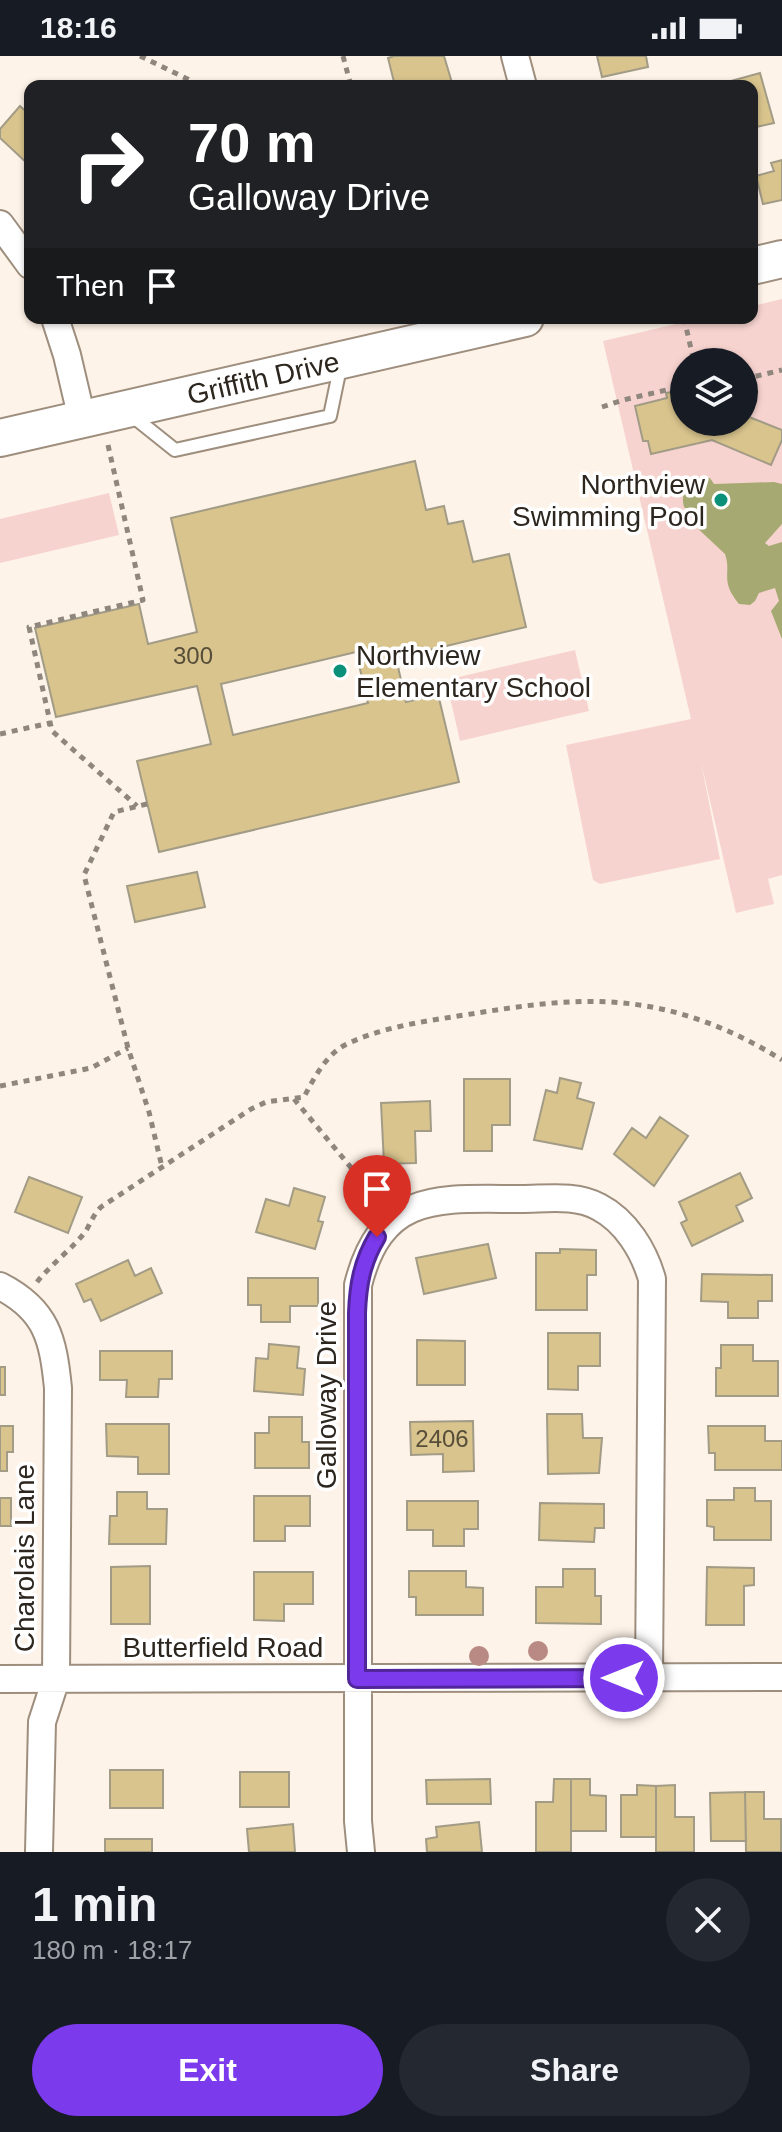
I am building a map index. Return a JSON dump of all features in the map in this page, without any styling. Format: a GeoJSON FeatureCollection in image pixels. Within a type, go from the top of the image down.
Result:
{"type":"FeatureCollection","features":[{"type":"Feature","properties":{"kind":"street"},"geometry":{"type":"LineString","coordinates":[[515,56],[521,80]]}},
{"type":"Feature","properties":{"kind":"street"},"geometry":{"type":"LineString","coordinates":[[0,224],[24,257]]}},
{"type":"Feature","properties":{"kind":"street"},"geometry":{"type":"LineString","coordinates":[[758,265],[782,259]]}},
{"type":"Feature","properties":{"kind":"street"},"geometry":{"type":"LineString","coordinates":[[57,324],[82,419]]}},
{"type":"Feature","properties":{"kind":"street","name":"Griffith Drive"},"geometry":{"type":"LineString","coordinates":[[0,438],[499,324]]}},
{"type":"Feature","properties":{"kind":"street","name":"Galloway Drive"},"geometry":{"type":"LineString","coordinates":[[361,1852],[357,1679],[358,1285],[365,1257],[377,1237],[392,1221],[415,1206],[439,1199],[577,1199],[600,1207],[618,1222],[636,1241],[646,1259],[652,1279],[649,1678]]}},
{"type":"Feature","properties":{"kind":"street","name":"Charolais Lane"},"geometry":{"type":"LineString","coordinates":[[11,1292],[34,1308],[53,1350],[58,1388],[56,1679],[42,1722],[39,1852]]}},
{"type":"Feature","properties":{"kind":"street","name":"Butterfield Road"},"geometry":{"type":"LineString","coordinates":[[0,1679],[782,1677]]}},
{"type":"Feature","properties":{"kind":"lane"},"geometry":{"type":"LineString","coordinates":[[125,410],[175,450],[330,416],[341,360]]}},
{"type":"Feature","properties":{"kind":"path"},"geometry":{"type":"LineString","coordinates":[[140,56],[190,80]]}},
{"type":"Feature","properties":{"kind":"path"},"geometry":{"type":"LineString","coordinates":[[343,56],[349,80]]}},
{"type":"Feature","properties":{"kind":"path"},"geometry":{"type":"LineString","coordinates":[[685,324],[691,348]]}},
{"type":"Feature","properties":{"kind":"path"},"geometry":{"type":"LineString","coordinates":[[758,376],[782,370]]}},
{"type":"Feature","properties":{"kind":"path"},"geometry":{"type":"LineString","coordinates":[[602,407],[670,389]]}},
{"type":"Feature","properties":{"kind":"path"},"geometry":{"type":"LineString","coordinates":[[108,445],[143,600],[29,627],[52,731],[137,806]]}},
{"type":"Feature","properties":{"kind":"path"},"geometry":{"type":"LineString","coordinates":[[0,734],[50,723]]}},
{"type":"Feature","properties":{"kind":"path"},"geometry":{"type":"LineString","coordinates":[[147,804],[114,812],[84,875],[162,1167]]}},
{"type":"Feature","properties":{"kind":"path"},"geometry":{"type":"LineString","coordinates":[[11,1292],[50,1265],[87,1229],[91,1218],[101,1207],[251,1109],[266,1102],[304,1097],[327,1061],[343,1046],[388,1029],[559,1000],[615,1002],[681,1014],[735,1034],[782,1060]]}},
{"type":"Feature","properties":{"kind":"path"},"geometry":{"type":"LineString","coordinates":[[0,1086],[91,1068],[128,1048]]}},
{"type":"Feature","properties":{"kind":"path"},"geometry":{"type":"LineString","coordinates":[[294,1099],[361,1178],[392,1221]]}},
{"type":"Feature","properties":{"kind":"shaded area"},"geometry":{"type":"Polygon","coordinates":[[[782,299],[782,875],[768,879],[774,904],[736,913],[701,762],[720,859],[600,884],[593,880],[566,745],[691,719],[603,341],[676,324],[758,324],[758,305],[782,299]]]}},
{"type":"Feature","properties":{"kind":"shaded area"},"geometry":{"type":"Polygon","coordinates":[[[699,477],[710,478],[714,484],[782,484],[782,524],[765,543],[769,546],[782,542],[782,639],[771,611],[779,601],[775,588],[759,593],[750,605],[739,604],[729,589],[725,554],[694,525],[690,511],[684,507],[686,489],[699,477]]]}},
{"type":"Feature","properties":{"kind":"shaded area"},"geometry":{"type":"Polygon","coordinates":[[[109,493],[119,535],[0,563],[0,519],[109,493]]]}},
{"type":"Feature","properties":{"kind":"shaded area"},"geometry":{"type":"Polygon","coordinates":[[[575,650],[589,711],[460,741],[446,680],[575,650]]]}},
{"type":"Feature","properties":{"kind":"building"},"geometry":{"type":"Polygon","coordinates":[[[444,56],[451,80],[394,80],[388,58],[444,56]]]}},
{"type":"Feature","properties":{"kind":"building"},"geometry":{"type":"Polygon","coordinates":[[[597,56],[646,56],[648,67],[602,77],[597,56]]]}},
{"type":"Feature","properties":{"kind":"building"},"geometry":{"type":"Polygon","coordinates":[[[760,73],[774,123],[758,127],[758,80],[735,80],[760,73]]]}},
{"type":"Feature","properties":{"kind":"building"},"geometry":{"type":"Polygon","coordinates":[[[20,106],[24,110],[24,160],[0,138],[0,129],[20,106]]]}},
{"type":"Feature","properties":{"kind":"building"},"geometry":{"type":"Polygon","coordinates":[[[782,160],[782,200],[763,204],[758,175],[774,171],[771,163],[782,160]]]}},
{"type":"Feature","properties":{"kind":"building"},"geometry":{"type":"Polygon","coordinates":[[[670,392],[670,436],[758,436],[758,421],[782,430],[782,440],[771,465],[712,440],[651,454],[648,441],[643,441],[635,406],[667,398],[666,393],[670,392]]]}},
{"type":"Feature","properties":{"kind":"building"},"geometry":{"type":"Polygon","coordinates":[[[415,461],[426,510],[444,506],[448,524],[463,521],[473,562],[509,554],[526,627],[396,658],[406,702],[438,694],[459,782],[159,852],[137,761],[211,744],[197,686],[56,717],[35,628],[139,604],[148,644],[197,632],[171,518],[415,461]],[[356,652],[221,684],[233,735],[368,703],[356,652]]]}},
{"type":"Feature","properties":{"kind":"building"},"geometry":{"type":"Polygon","coordinates":[[[197,872],[205,907],[135,922],[127,886],[197,872]]]}},
{"type":"Feature","properties":{"kind":"building"},"geometry":{"type":"Polygon","coordinates":[[[560,1078],[581,1083],[577,1098],[594,1103],[582,1149],[534,1140],[546,1090],[557,1093],[560,1078]]]}},
{"type":"Feature","properties":{"kind":"building"},"geometry":{"type":"Polygon","coordinates":[[[464,1079],[510,1079],[510,1125],[492,1125],[492,1151],[464,1151],[464,1079]]]}},
{"type":"Feature","properties":{"kind":"building"},"geometry":{"type":"Polygon","coordinates":[[[430,1101],[431,1131],[415,1131],[416,1163],[384,1164],[381,1103],[430,1101]]]}},
{"type":"Feature","properties":{"kind":"building"},"geometry":{"type":"Polygon","coordinates":[[[660,1117],[688,1136],[654,1186],[614,1154],[632,1128],[646,1138],[660,1117]]]}},
{"type":"Feature","properties":{"kind":"building"},"geometry":{"type":"Polygon","coordinates":[[[740,1173],[752,1198],[736,1206],[743,1221],[692,1246],[681,1223],[687,1220],[679,1202],[740,1173]]]}},
{"type":"Feature","properties":{"kind":"building"},"geometry":{"type":"Polygon","coordinates":[[[29,1177],[82,1197],[68,1233],[15,1212],[29,1177]]]}},
{"type":"Feature","properties":{"kind":"building"},"geometry":{"type":"Polygon","coordinates":[[[294,1188],[325,1197],[318,1221],[323,1222],[315,1249],[256,1232],[266,1199],[289,1206],[294,1188]]]}},
{"type":"Feature","properties":{"kind":"building"},"geometry":{"type":"Polygon","coordinates":[[[488,1244],[496,1278],[424,1294],[416,1258],[488,1244]]]}},
{"type":"Feature","properties":{"kind":"building"},"geometry":{"type":"Polygon","coordinates":[[[560,1249],[596,1250],[596,1275],[587,1275],[587,1310],[536,1310],[536,1253],[560,1253],[560,1249]]]}},
{"type":"Feature","properties":{"kind":"building"},"geometry":{"type":"Polygon","coordinates":[[[128,1260],[135,1276],[151,1268],[162,1293],[101,1321],[91,1299],[84,1302],[76,1284],[128,1260]]]}},
{"type":"Feature","properties":{"kind":"building"},"geometry":{"type":"Polygon","coordinates":[[[702,1274],[772,1275],[772,1301],[758,1301],[758,1318],[728,1318],[728,1302],[701,1301],[702,1274]]]}},
{"type":"Feature","properties":{"kind":"building"},"geometry":{"type":"Polygon","coordinates":[[[248,1278],[318,1278],[318,1306],[290,1306],[290,1322],[261,1322],[261,1305],[248,1305],[248,1278]]]}},
{"type":"Feature","properties":{"kind":"building"},"geometry":{"type":"Polygon","coordinates":[[[548,1333],[600,1333],[600,1366],[578,1366],[578,1390],[548,1389],[548,1333]]]}},
{"type":"Feature","properties":{"kind":"building"},"geometry":{"type":"Polygon","coordinates":[[[417,1340],[465,1341],[465,1385],[417,1385],[417,1340]]]}},
{"type":"Feature","properties":{"kind":"building"},"geometry":{"type":"Polygon","coordinates":[[[269,1344],[299,1347],[297,1368],[305,1369],[303,1395],[254,1391],[256,1358],[268,1359],[269,1344]]]}},
{"type":"Feature","properties":{"kind":"building"},"geometry":{"type":"Polygon","coordinates":[[[721,1345],[753,1345],[753,1361],[778,1361],[778,1396],[716,1396],[716,1368],[721,1368],[721,1345]]]}},
{"type":"Feature","properties":{"kind":"building"},"geometry":{"type":"Polygon","coordinates":[[[100,1351],[172,1351],[172,1379],[159,1379],[158,1397],[126,1397],[127,1380],[100,1380],[100,1351]]]}},
{"type":"Feature","properties":{"kind":"building"},"geometry":{"type":"Polygon","coordinates":[[[0,1367],[5,1367],[5,1395],[0,1395],[0,1367]]]}},
{"type":"Feature","properties":{"kind":"building"},"geometry":{"type":"Polygon","coordinates":[[[547,1414],[582,1414],[583,1438],[602,1438],[599,1473],[548,1474],[547,1414]]]}},
{"type":"Feature","properties":{"kind":"building"},"geometry":{"type":"Polygon","coordinates":[[[269,1417],[302,1417],[302,1442],[309,1442],[309,1468],[255,1468],[255,1433],[269,1433],[269,1417]]]}},
{"type":"Feature","properties":{"kind":"building"},"geometry":{"type":"Polygon","coordinates":[[[473,1421],[474,1471],[443,1472],[443,1454],[411,1455],[410,1422],[473,1421]]]}},
{"type":"Feature","properties":{"kind":"building"},"geometry":{"type":"Polygon","coordinates":[[[106,1424],[169,1424],[169,1474],[138,1474],[138,1457],[107,1456],[106,1424]]]}},
{"type":"Feature","properties":{"kind":"building"},"geometry":{"type":"Polygon","coordinates":[[[0,1426],[13,1426],[13,1452],[7,1452],[7,1471],[0,1471],[0,1426]]]}},
{"type":"Feature","properties":{"kind":"building"},"geometry":{"type":"Polygon","coordinates":[[[708,1426],[765,1426],[765,1441],[782,1441],[782,1470],[715,1470],[715,1453],[709,1453],[708,1426]]]}},
{"type":"Feature","properties":{"kind":"building"},"geometry":{"type":"Polygon","coordinates":[[[734,1488],[755,1488],[755,1501],[771,1501],[771,1540],[714,1540],[714,1527],[707,1526],[707,1500],[734,1500],[734,1488]]]}},
{"type":"Feature","properties":{"kind":"building"},"geometry":{"type":"Polygon","coordinates":[[[117,1492],[147,1492],[147,1509],[167,1509],[166,1544],[109,1544],[110,1516],[117,1516],[117,1492]]]}},
{"type":"Feature","properties":{"kind":"building"},"geometry":{"type":"Polygon","coordinates":[[[254,1496],[310,1496],[310,1526],[285,1526],[285,1541],[254,1541],[254,1496]]]}},
{"type":"Feature","properties":{"kind":"building"},"geometry":{"type":"Polygon","coordinates":[[[0,1498],[11,1498],[11,1526],[0,1526],[0,1498]]]}},
{"type":"Feature","properties":{"kind":"building"},"geometry":{"type":"Polygon","coordinates":[[[407,1501],[478,1501],[478,1529],[464,1529],[464,1546],[433,1546],[433,1530],[407,1530],[407,1501]]]}},
{"type":"Feature","properties":{"kind":"building"},"geometry":{"type":"Polygon","coordinates":[[[540,1503],[604,1504],[604,1528],[595,1528],[594,1542],[539,1540],[540,1503]]]}},
{"type":"Feature","properties":{"kind":"building"},"geometry":{"type":"Polygon","coordinates":[[[150,1566],[150,1624],[111,1624],[111,1567],[150,1566]]]}},
{"type":"Feature","properties":{"kind":"building"},"geometry":{"type":"Polygon","coordinates":[[[707,1567],[754,1568],[754,1585],[744,1586],[744,1625],[706,1625],[707,1567]]]}},
{"type":"Feature","properties":{"kind":"building"},"geometry":{"type":"Polygon","coordinates":[[[563,1569],[595,1569],[595,1596],[601,1596],[601,1624],[536,1623],[536,1587],[563,1587],[563,1569]]]}},
{"type":"Feature","properties":{"kind":"building"},"geometry":{"type":"Polygon","coordinates":[[[409,1571],[466,1571],[466,1587],[483,1588],[483,1615],[416,1615],[416,1597],[409,1597],[409,1571]]]}},
{"type":"Feature","properties":{"kind":"building"},"geometry":{"type":"Polygon","coordinates":[[[254,1572],[313,1572],[313,1604],[284,1604],[284,1621],[254,1620],[254,1572]]]}},
{"type":"Feature","properties":{"kind":"building"},"geometry":{"type":"Polygon","coordinates":[[[110,1770],[163,1770],[163,1808],[110,1808],[110,1770]]]}},
{"type":"Feature","properties":{"kind":"building"},"geometry":{"type":"Polygon","coordinates":[[[240,1772],[289,1772],[289,1807],[240,1807],[240,1772]]]}},
{"type":"Feature","properties":{"kind":"building"},"geometry":{"type":"Polygon","coordinates":[[[490,1779],[491,1804],[427,1804],[426,1780],[490,1779]]]}},
{"type":"Feature","properties":{"kind":"building"},"geometry":{"type":"Polygon","coordinates":[[[554,1779],[571,1779],[571,1852],[536,1852],[536,1802],[553,1802],[554,1779]]]}},
{"type":"Feature","properties":{"kind":"building"},"geometry":{"type":"Polygon","coordinates":[[[571,1779],[590,1779],[590,1795],[606,1796],[606,1831],[571,1831],[571,1779]]]}},
{"type":"Feature","properties":{"kind":"building"},"geometry":{"type":"Polygon","coordinates":[[[637,1785],[656,1786],[656,1837],[621,1837],[621,1795],[637,1795],[637,1785]]]}},
{"type":"Feature","properties":{"kind":"building"},"geometry":{"type":"Polygon","coordinates":[[[675,1785],[675,1817],[694,1817],[694,1852],[656,1852],[656,1786],[675,1785]]]}},
{"type":"Feature","properties":{"kind":"building"},"geometry":{"type":"Polygon","coordinates":[[[745,1792],[746,1841],[711,1841],[710,1793],[745,1792]]]}},
{"type":"Feature","properties":{"kind":"building"},"geometry":{"type":"Polygon","coordinates":[[[745,1792],[764,1792],[764,1819],[781,1819],[781,1852],[746,1852],[745,1792]]]}},
{"type":"Feature","properties":{"kind":"building"},"geometry":{"type":"Polygon","coordinates":[[[479,1822],[482,1852],[427,1852],[426,1839],[437,1837],[436,1827],[479,1822]]]}},
{"type":"Feature","properties":{"kind":"building"},"geometry":{"type":"Polygon","coordinates":[[[293,1824],[295,1852],[249,1852],[247,1829],[293,1824]]]}},
{"type":"Feature","properties":{"kind":"building"},"geometry":{"type":"Polygon","coordinates":[[[105,1839],[152,1839],[152,1852],[105,1852],[105,1839]]]}},
{"type":"Feature","properties":{"kind":"place","name":"Northview Swimming Pool"},"geometry":{"type":"Point","coordinates":[721,500]}},
{"type":"Feature","properties":{"kind":"place","name":"Northview Elementary School"},"geometry":{"type":"Point","coordinates":[340,671]}},
{"type":"Feature","properties":{"kind":"route"},"geometry":{"type":"LineString","coordinates":[[377,1237],[365,1257],[358,1285],[357,1679],[624,1678]]}}]}
